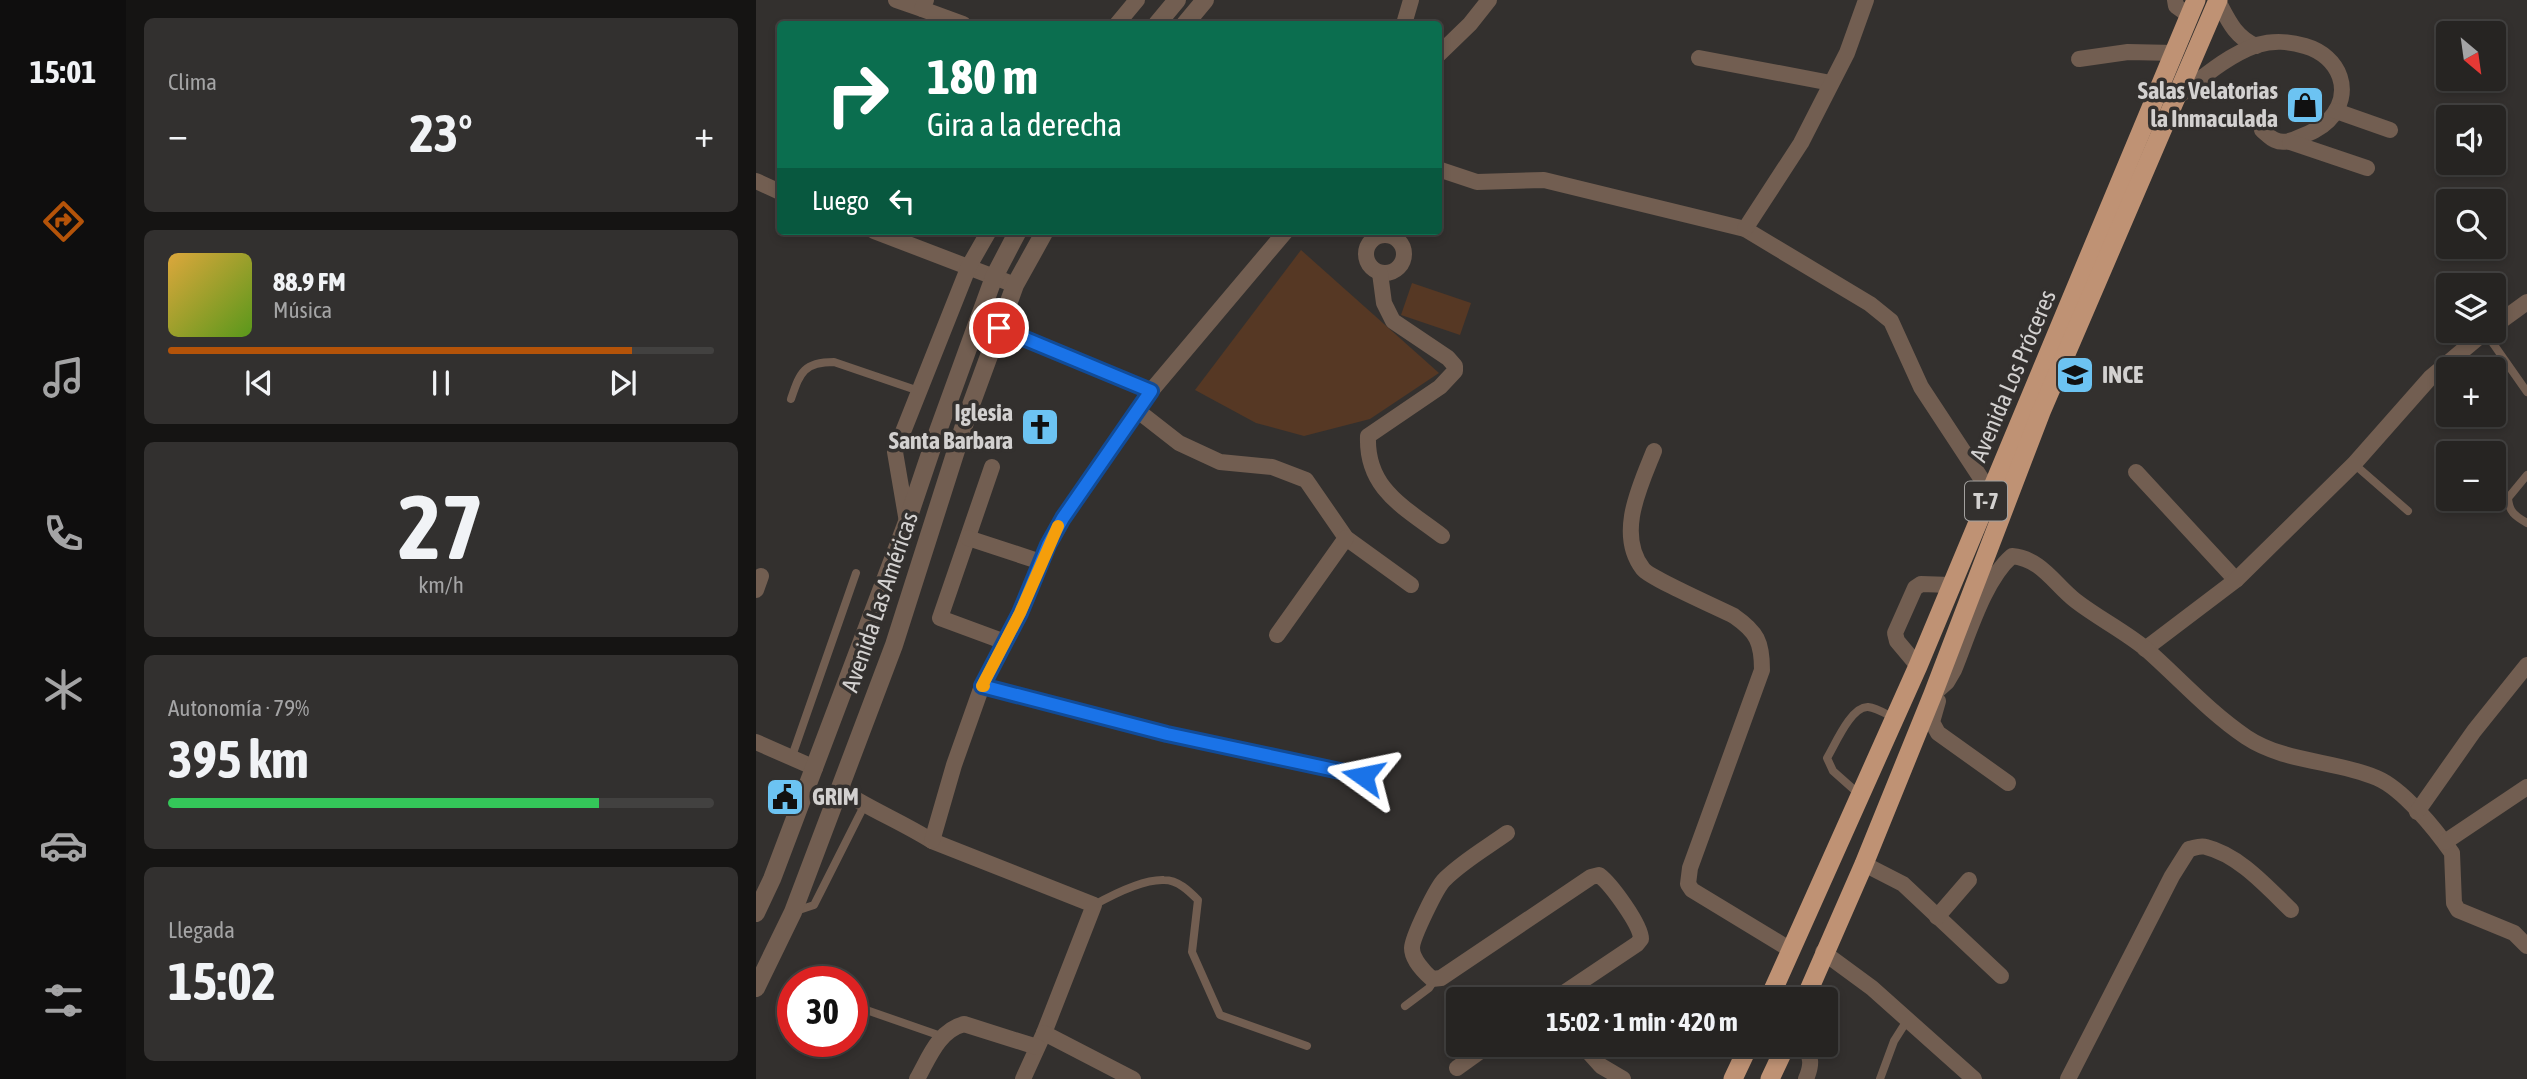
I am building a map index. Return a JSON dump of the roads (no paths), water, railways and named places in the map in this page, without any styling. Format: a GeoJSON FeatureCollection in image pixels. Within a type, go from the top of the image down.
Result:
{"type":"FeatureCollection","features":[{"type":"Feature","properties":{"kind":"highway","name":"Avenida Los Próceres"},"geometry":{"type":"LineString","coordinates":[[1810,987],[1936,691],[2041,412],[2218,1]]}},
{"type":"Feature","properties":{"kind":"highway","name":"Avenida Los Próceres"},"geometry":{"type":"LineString","coordinates":[[1774,987],[1918,666],[2193,8]]}},
{"type":"Feature","properties":{"kind":"highway"},"geometry":{"type":"LineString","coordinates":[[1733,1079],[1743,1057]]}},
{"type":"Feature","properties":{"kind":"highway"},"geometry":{"type":"LineString","coordinates":[[1770,1079],[1780,1057]]}},
{"type":"Feature","properties":{"kind":"street"},"geometry":{"type":"LineString","coordinates":[[896,0],[924,4],[956,21]]}},
{"type":"Feature","properties":{"kind":"street"},"geometry":{"type":"LineString","coordinates":[[1120,21],[1137,0]]}},
{"type":"Feature","properties":{"kind":"street"},"geometry":{"type":"LineString","coordinates":[[1160,21],[1177,0]]}},
{"type":"Feature","properties":{"kind":"street"},"geometry":{"type":"LineString","coordinates":[[1188,21],[1205,0]]}},
{"type":"Feature","properties":{"kind":"street"},"geometry":{"type":"LineString","coordinates":[[1405,21],[1411,0]]}},
{"type":"Feature","properties":{"kind":"street"},"geometry":{"type":"LineString","coordinates":[[1442,51],[1470,24],[1489,0]]}},
{"type":"Feature","properties":{"kind":"street"},"geometry":{"type":"LineString","coordinates":[[1745,229],[1801,143],[1847,52],[1866,0]]}},
{"type":"Feature","properties":{"kind":"street"},"geometry":{"type":"LineString","coordinates":[[2175,0],[2176,6],[2193,8]]}},
{"type":"Feature","properties":{"kind":"street"},"geometry":{"type":"LineString","coordinates":[[2218,1],[2234,31],[2243,40],[2256,46]]}},
{"type":"Feature","properties":{"kind":"street"},"geometry":{"type":"LineString","coordinates":[[2214,69],[2234,31]]}},
{"type":"Feature","properties":{"kind":"street"},"geometry":{"type":"LineString","coordinates":[[2174,100],[2230,58],[2256,46],[2275,41],[2292,42],[2312,48],[2331,59],[2341,81],[2340,95],[2336,111],[2316,130],[2290,142]]}},
{"type":"Feature","properties":{"kind":"street"},"geometry":{"type":"LineString","coordinates":[[2079,59],[2128,52],[2175,53]]}},
{"type":"Feature","properties":{"kind":"street"},"geometry":{"type":"LineString","coordinates":[[1699,58],[1831,83]]}},
{"type":"Feature","properties":{"kind":"street"},"geometry":{"type":"LineString","coordinates":[[2336,111],[2390,130]]}},
{"type":"Feature","properties":{"kind":"street"},"geometry":{"type":"LineString","coordinates":[[2262,130],[2276,141],[2290,142],[2367,168]]}},
{"type":"Feature","properties":{"kind":"street"},"geometry":{"type":"LineString","coordinates":[[1442,170],[1477,182],[1545,180],[1745,229],[1870,304],[1891,321],[1921,387],[1990,492]]}},
{"type":"Feature","properties":{"kind":"street"},"geometry":{"type":"LineString","coordinates":[[756,181],[777,190]]}},
{"type":"Feature","properties":{"kind":"street"},"geometry":{"type":"LineString","coordinates":[[885,235],[1015,285]]}},
{"type":"Feature","properties":{"kind":"street"},"geometry":{"type":"LineString","coordinates":[[907,522],[895,452],[969,266],[987,235]]}},
{"type":"Feature","properties":{"kind":"street","name":"Avenida Las Américas"},"geometry":{"type":"LineString","coordinates":[[756,913],[764,881],[815,768],[863,640],[994,277],[1016,235]]}},
{"type":"Feature","properties":{"kind":"street","name":"Avenida Las Américas"},"geometry":{"type":"LineString","coordinates":[[756,988],[793,912],[894,645],[968,412],[1015,285],[1043,235]]}},
{"type":"Feature","properties":{"kind":"street"},"geometry":{"type":"LineString","coordinates":[[932,841],[954,765],[982,686],[1020,613],[1063,518],[1151,391],[1283,235]]}},
{"type":"Feature","properties":{"kind":"street"},"geometry":{"type":"LineString","coordinates":[[1374,235],[1366,252],[1369,265],[1386,274],[1403,263],[1404,250],[1402,244],[1391,236],[1382,235]]}},
{"type":"Feature","properties":{"kind":"street"},"geometry":{"type":"LineString","coordinates":[[1380,273],[1384,303],[1393,321],[1448,358],[1455,366],[1455,371],[1440,387],[1368,436],[1367,454],[1385,492],[1442,536]]}},
{"type":"Feature","properties":{"kind":"street"},"geometry":{"type":"LineString","coordinates":[[2506,317],[2527,302]]}},
{"type":"Feature","properties":{"kind":"street"},"geometry":{"type":"LineString","coordinates":[[999,328],[1151,391]]}},
{"type":"Feature","properties":{"kind":"street"},"geometry":{"type":"LineString","coordinates":[[2145,649],[2236,580],[2354,464],[2430,378],[2471,343]]}},
{"type":"Feature","properties":{"kind":"street"},"geometry":{"type":"LineString","coordinates":[[1138,411],[1179,443],[1220,462],[1272,467],[1306,480],[1346,538],[1411,585]]}},
{"type":"Feature","properties":{"kind":"street"},"geometry":{"type":"LineString","coordinates":[[1654,451],[1631,518],[1631,539],[1644,571],[1734,616],[1747,625],[1762,649],[1762,670],[1690,869],[1688,884],[1692,890],[1791,950]]}},
{"type":"Feature","properties":{"kind":"street"},"geometry":{"type":"LineString","coordinates":[[992,467],[940,618],[1005,642]]}},
{"type":"Feature","properties":{"kind":"street"},"geometry":{"type":"LineString","coordinates":[[2136,472],[2236,580]]}},
{"type":"Feature","properties":{"kind":"street"},"geometry":{"type":"LineString","coordinates":[[968,538],[1041,562]]}},
{"type":"Feature","properties":{"kind":"street"},"geometry":{"type":"LineString","coordinates":[[1277,635],[1346,538]]}},
{"type":"Feature","properties":{"kind":"street"},"geometry":{"type":"LineString","coordinates":[[2008,783],[1938,733],[1932,722],[1936,691],[1954,670],[1989,589],[2002,565],[2012,556],[2041,566],[2074,600],[2145,649],[2197,698],[2248,738],[2277,752],[2350,769],[2379,779],[2396,791],[2445,842],[2452,853],[2454,903],[2459,910],[2514,933],[2527,946]]}},
{"type":"Feature","properties":{"kind":"street"},"geometry":{"type":"LineString","coordinates":[[1918,666],[1897,640],[1895,633],[1915,588],[1921,584],[1951,585]]}},
{"type":"Feature","properties":{"kind":"street"},"geometry":{"type":"LineString","coordinates":[[863,640],[894,645]]}},
{"type":"Feature","properties":{"kind":"street"},"geometry":{"type":"LineString","coordinates":[[2417,812],[2474,731],[2527,665]]}},
{"type":"Feature","properties":{"kind":"street"},"geometry":{"type":"LineString","coordinates":[[982,686],[1167,734],[1363,776]]}},
{"type":"Feature","properties":{"kind":"street"},"geometry":{"type":"LineString","coordinates":[[756,742],[815,768]]}},
{"type":"Feature","properties":{"kind":"street"},"geometry":{"type":"LineString","coordinates":[[2445,842],[2527,787]]}},
{"type":"Feature","properties":{"kind":"street"},"geometry":{"type":"LineString","coordinates":[[839,789],[864,806],[908,826],[932,841],[1094,905],[1023,1079]]}},
{"type":"Feature","properties":{"kind":"street"},"geometry":{"type":"LineString","coordinates":[[1507,833],[1453,871],[1440,884],[1412,946],[1414,956],[1424,972],[1435,979],[1445,976],[1591,877],[1601,876],[1640,930],[1641,939],[1573,987]]}},
{"type":"Feature","properties":{"kind":"street"},"geometry":{"type":"LineString","coordinates":[[2068,1079],[2176,869],[2189,849],[2203,846],[2228,856],[2263,883],[2291,910]]}},
{"type":"Feature","properties":{"kind":"street"},"geometry":{"type":"LineString","coordinates":[[1864,864],[1903,884],[2001,976]]}},
{"type":"Feature","properties":{"kind":"street"},"geometry":{"type":"LineString","coordinates":[[1937,917],[1969,880]]}},
{"type":"Feature","properties":{"kind":"street"},"geometry":{"type":"LineString","coordinates":[[1824,952],[1872,988],[1975,1079]]}},
{"type":"Feature","properties":{"kind":"street"},"geometry":{"type":"LineString","coordinates":[[917,1079],[941,1036],[953,1027],[964,1024],[1040,1040],[1133,1079]]}},
{"type":"Feature","properties":{"kind":"street"},"geometry":{"type":"LineString","coordinates":[[1457,1068],[1472,1057]]}},
{"type":"Feature","properties":{"kind":"street"},"geometry":{"type":"LineString","coordinates":[[1593,1057],[1601,1066],[1623,1079]]}},
{"type":"Feature","properties":{"kind":"street"},"geometry":{"type":"LineString","coordinates":[[1806,1079],[1811,1068],[1810,1057]]}},
{"type":"Feature","properties":{"kind":"lane"},"geometry":{"type":"LineString","coordinates":[[2497,343],[2527,392]]}},
{"type":"Feature","properties":{"kind":"lane"},"geometry":{"type":"LineString","coordinates":[[791,400],[799,374],[813,363],[824,362],[834,362],[919,391]]}},
{"type":"Feature","properties":{"kind":"lane"},"geometry":{"type":"LineString","coordinates":[[2354,464],[2408,512]]}},
{"type":"Feature","properties":{"kind":"lane"},"geometry":{"type":"LineString","coordinates":[[2527,475],[2508,498],[2509,509],[2527,523]]}},
{"type":"Feature","properties":{"kind":"lane"},"geometry":{"type":"LineString","coordinates":[[791,758],[856,573]]}},
{"type":"Feature","properties":{"kind":"lane"},"geometry":{"type":"LineString","coordinates":[[1861,796],[1833,771],[1827,758],[1853,713],[1860,708],[1867,707],[1894,718]]}},
{"type":"Feature","properties":{"kind":"lane"},"geometry":{"type":"LineString","coordinates":[[793,912],[814,905],[864,806]]}},
{"type":"Feature","properties":{"kind":"lane"},"geometry":{"type":"LineString","coordinates":[[1094,905],[1115,894],[1165,880],[1185,888],[1198,900],[1192,952],[1220,1015],[1307,1046]]}},
{"type":"Feature","properties":{"kind":"lane"},"geometry":{"type":"LineString","coordinates":[[1405,1006],[1429,988],[1435,979]]}},
{"type":"Feature","properties":{"kind":"lane"},"geometry":{"type":"LineString","coordinates":[[868,1011],[941,1036]]}},
{"type":"Feature","properties":{"kind":"lane"},"geometry":{"type":"LineString","coordinates":[[1882,1078],[1894,1041],[1908,1020]]}},
{"type":"Feature","properties":{"kind":"place","name":"Salas Velatorias la Inmaculada"},"geometry":{"type":"Point","coordinates":[2305,105]}},
{"type":"Feature","properties":{"kind":"place","name":"INCE"},"geometry":{"type":"Point","coordinates":[2075,375]}},
{"type":"Feature","properties":{"kind":"place","name":"Iglesia Santa Barbara"},"geometry":{"type":"Point","coordinates":[1040,427]}},
{"type":"Feature","properties":{"kind":"place","name":"GRIM"},"geometry":{"type":"Point","coordinates":[785,797]}}]}
